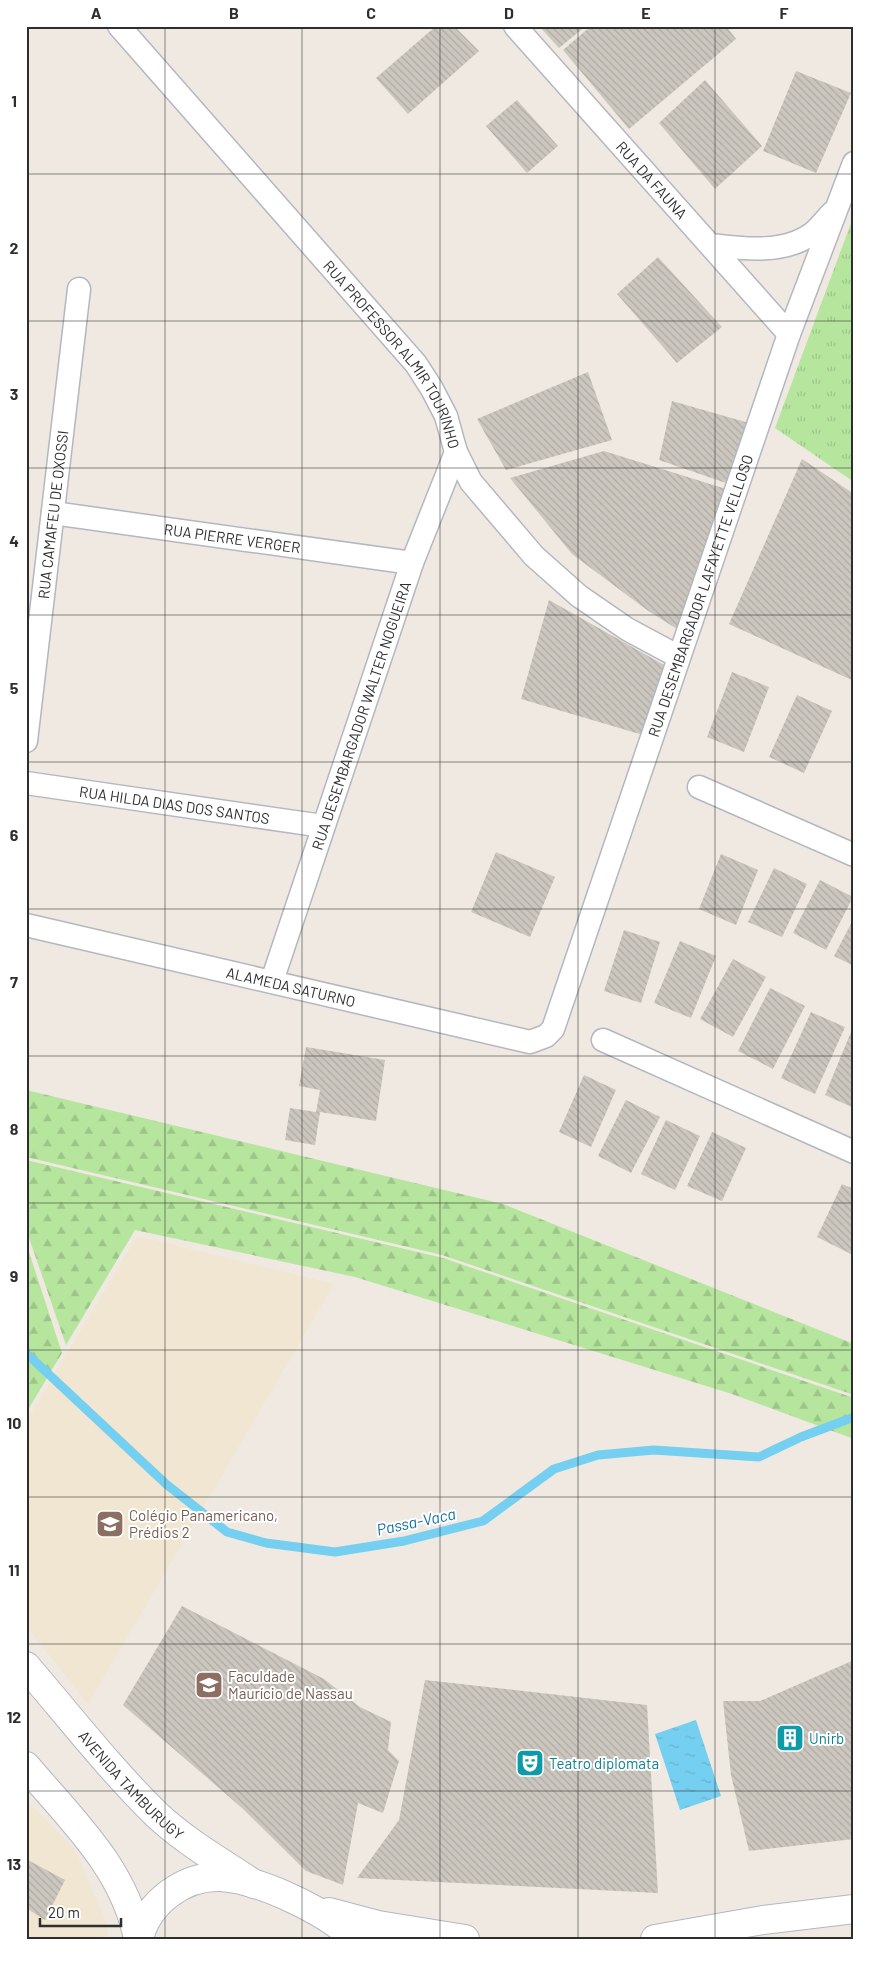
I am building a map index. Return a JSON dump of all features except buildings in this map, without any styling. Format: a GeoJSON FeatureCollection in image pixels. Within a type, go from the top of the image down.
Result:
{"type":"FeatureCollection","features":[{"type":"Feature","properties":{"kind":"main road","name":"AVENIDA TAMBURUGY"},"geometry":{"type":"LineString","coordinates":[[26,1666],[122,1778],[158,1816],[195,1845],[254,1884]]}},
{"type":"Feature","properties":{"kind":"main road"},"geometry":{"type":"LineString","coordinates":[[26,1766],[88,1839],[114,1874],[130,1907],[138,1939]]}},
{"type":"Feature","properties":{"kind":"main road"},"geometry":{"type":"LineString","coordinates":[[138,1939],[144,1924],[155,1906],[168,1894],[201,1879],[220,1877],[254,1884],[309,1906],[378,1925],[465,1939]]}},
{"type":"Feature","properties":{"kind":"main road"},"geometry":{"type":"LineString","coordinates":[[309,1906],[332,1920],[355,1939]]}},
{"type":"Feature","properties":{"kind":"main road"},"geometry":{"type":"LineString","coordinates":[[655,1939],[763,1920],[854,1909]]}},
{"type":"Feature","properties":{"kind":"street","name":"RUA PROFESSOR ALMIR TOURINHO"},"geometry":{"type":"LineString","coordinates":[[119,26],[416,364],[446,416],[456,452],[471,482],[495,512],[541,562],[579,596],[627,629],[679,657]]}},
{"type":"Feature","properties":{"kind":"street","name":"RUA DA FAUNA"},"geometry":{"type":"LineString","coordinates":[[515,26],[620,146],[712,245],[789,334]]}},
{"type":"Feature","properties":{"kind":"street","name":"RUA DESEMBARGADOR LAFAYETTE VELLOSO"},"geometry":{"type":"LineString","coordinates":[[553,1029],[789,334],[854,163]]}},
{"type":"Feature","properties":{"kind":"street"},"geometry":{"type":"LineString","coordinates":[[712,245],[743,249],[793,244],[813,232],[835,210]]}},
{"type":"Feature","properties":{"kind":"street","name":"RUA CAMAFEU DE OXOSSI"},"geometry":{"type":"LineString","coordinates":[[26,741],[79,289]]}},
{"type":"Feature","properties":{"kind":"street","name":"RUA DESEMBARGADOR WALTER NOGUEIRA"},"geometry":{"type":"LineString","coordinates":[[272,981],[412,563],[456,452]]}},
{"type":"Feature","properties":{"kind":"street","name":"RUA PIERRE VERGER"},"geometry":{"type":"LineString","coordinates":[[53,513],[412,563]]}},
{"type":"Feature","properties":{"kind":"street","name":"RUA HILDA DIAS DOS SANTOS"},"geometry":{"type":"LineString","coordinates":[[26,783],[323,826]]}},
{"type":"Feature","properties":{"kind":"street"},"geometry":{"type":"LineString","coordinates":[[698,787],[854,856]]}},
{"type":"Feature","properties":{"kind":"street","name":"ALAMEDA SATURNO"},"geometry":{"type":"LineString","coordinates":[[26,925],[530,1042],[546,1036],[553,1029]]}},
{"type":"Feature","properties":{"kind":"street"},"geometry":{"type":"LineString","coordinates":[[603,1040],[854,1152]]}},
{"type":"Feature","properties":{"kind":"shaded area","name":"Colégio Panamericano, Prédios 2"},"geometry":{"type":"Polygon","coordinates":[[[137,1236],[334,1284],[88,1704],[26,1626],[26,1422],[137,1236]]]}},
{"type":"Feature","properties":{"kind":"shaded area"},"geometry":{"type":"Polygon","coordinates":[[[26,1800],[76,1851],[108,1929],[106,1939],[26,1939],[26,1800]]]}},
{"type":"Feature","properties":{"kind":"green space"},"geometry":{"type":"Polygon","coordinates":[[[854,215],[854,482],[775,428],[854,215]]]}},
{"type":"Feature","properties":{"kind":"green space"},"geometry":{"type":"Polygon","coordinates":[[[26,1090],[503,1204],[854,1344],[854,1395],[442,1255],[26,1157],[26,1090]]]}},
{"type":"Feature","properties":{"kind":"green space"},"geometry":{"type":"Polygon","coordinates":[[[26,1160],[443,1258],[854,1398],[854,1439],[732,1394],[355,1277],[135,1230],[66,1345],[26,1229],[26,1160]]]}},
{"type":"Feature","properties":{"kind":"green space"},"geometry":{"type":"Polygon","coordinates":[[[26,1243],[62,1353],[26,1413],[26,1243]]]}},
{"type":"Feature","properties":{"kind":"water"},"geometry":{"type":"Polygon","coordinates":[[[696,1720],[721,1796],[680,1810],[655,1734],[696,1720]]]}},
{"type":"Feature","properties":{"kind":"waterway","name":"Passa-Vaca"},"geometry":{"type":"LineString","coordinates":[[26,1353],[166,1484],[227,1532],[266,1543],[335,1552],[404,1541],[483,1521],[554,1469],[598,1455],[654,1450],[759,1457],[801,1437],[854,1417]]}},
{"type":"Feature","properties":{"kind":"place","name":"Colégio Panamericano, Prédios 2"},"geometry":{"type":"Point","coordinates":[110,1524]}},
{"type":"Feature","properties":{"kind":"place","name":"Faculdade Maurício de Nassau"},"geometry":{"type":"Point","coordinates":[209,1685]}},
{"type":"Feature","properties":{"kind":"place","name":"Unirb"},"geometry":{"type":"Point","coordinates":[790,1738]}},
{"type":"Feature","properties":{"kind":"place","name":"Teatro diplomata"},"geometry":{"type":"Point","coordinates":[530,1763]}}]}
